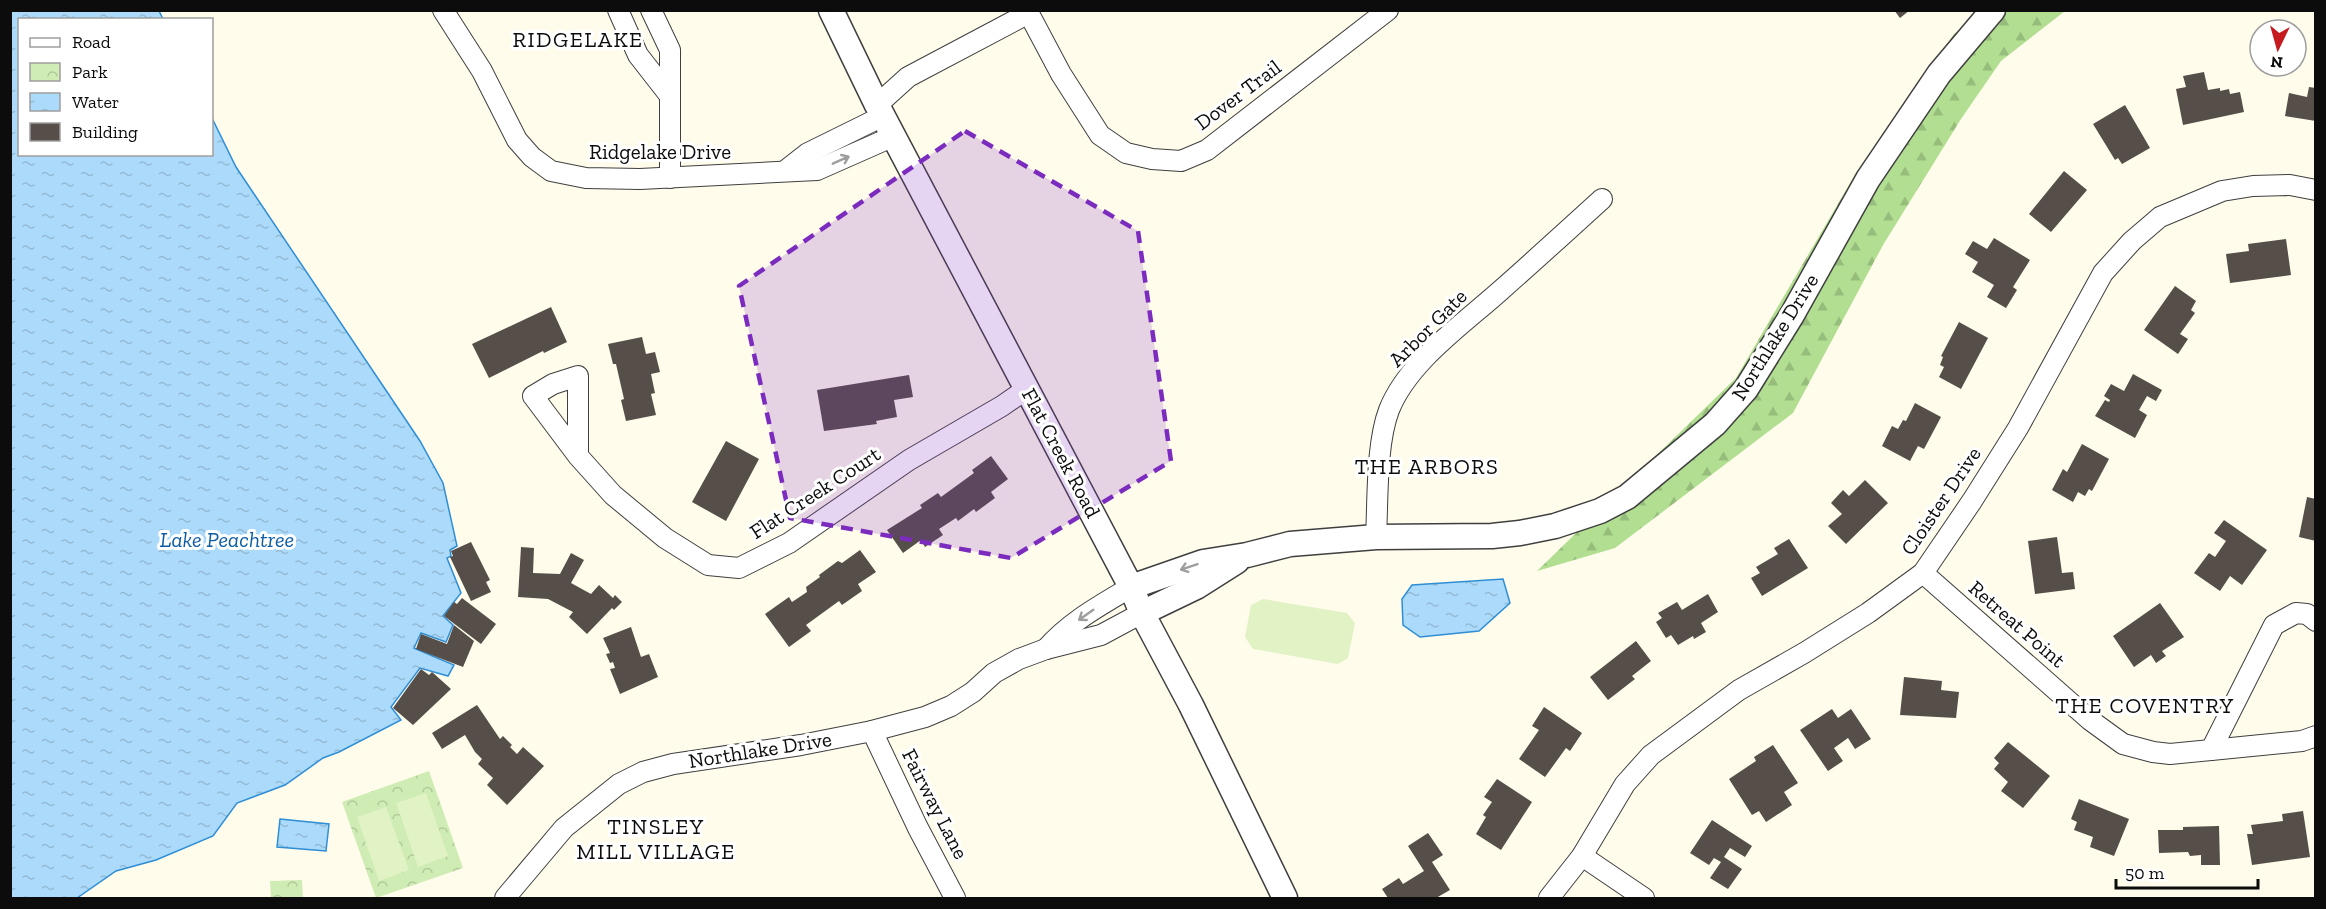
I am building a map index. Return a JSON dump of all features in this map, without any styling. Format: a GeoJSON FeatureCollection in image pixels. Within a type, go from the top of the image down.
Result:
{"type":"FeatureCollection","features":[{"type":"Feature","properties":{"kind":"street","name":"Ridgelake Drive"},"geometry":{"type":"LineString","coordinates":[[443,10],[482,71],[517,140],[532,157],[551,171],[586,178],[670,178],[817,170],[885,119]]}},
{"type":"Feature","properties":{"kind":"street"},"geometry":{"type":"LineString","coordinates":[[618,10],[638,54],[670,96]]}},
{"type":"Feature","properties":{"kind":"street"},"geometry":{"type":"LineString","coordinates":[[651,10],[669,50],[670,178]]}},
{"type":"Feature","properties":{"kind":"street","name":"Flat Creek Road"},"geometry":{"type":"LineString","coordinates":[[831,10],[885,119],[1131,586],[1142,613],[1191,705],[1285,898]]}},
{"type":"Feature","properties":{"kind":"street","name":"Dover Trail"},"geometry":{"type":"LineString","coordinates":[[885,119],[908,77],[1028,12],[1061,74],[1100,135],[1126,153],[1152,159],[1181,161],[1208,150],[1388,10]]}},
{"type":"Feature","properties":{"kind":"street","name":"Northlake Drive"},"geometry":{"type":"LineString","coordinates":[[1046,649],[1058,634],[1131,586],[1203,562],[1247,555],[1290,544],[1376,537],[1492,536],[1520,533],[1555,526],[1600,511],[1627,497],[1715,424],[1746,389],[1792,315],[1868,179],[1939,74],[1993,10]]}},
{"type":"Feature","properties":{"kind":"street","name":"Cloister Drive"},"geometry":{"type":"LineString","coordinates":[[1549,898],[1582,856],[1620,792],[1651,755],[1739,690],[1868,613],[1923,573],[2018,428],[2103,273],[2132,241],[2160,217],[2222,191],[2253,186],[2290,185],[2316,190]]}},
{"type":"Feature","properties":{"kind":"street","name":"Arbor Gate"},"geometry":{"type":"LineString","coordinates":[[1376,537],[1383,440],[1389,412],[1398,392],[1411,373],[1602,199]]}},
{"type":"Feature","properties":{"kind":"street","name":"Flat Creek Court"},"geometry":{"type":"LineString","coordinates":[[578,456],[613,495],[665,538],[708,565],[739,568],[789,543],[909,460],[1002,406],[1028,388]]}},
{"type":"Feature","properties":{"kind":"street","name":"Northlake Drive"},"geometry":{"type":"LineString","coordinates":[[505,898],[564,828],[619,784],[635,776],[673,764],[801,745],[872,731],[926,717],[951,706],[973,692],[994,673],[1019,658],[1101,635],[1196,587],[1247,555]]}},
{"type":"Feature","properties":{"kind":"street","name":"Retreat Point"},"geometry":{"type":"LineString","coordinates":[[1923,573],[2090,720],[2123,744],[2170,754],[2302,741],[2316,735]]}},
{"type":"Feature","properties":{"kind":"street"},"geometry":{"type":"LineString","coordinates":[[2211,750],[2274,625],[2296,613],[2307,614],[2316,621]]}},
{"type":"Feature","properties":{"kind":"street","name":"Fairway Lane"},"geometry":{"type":"LineString","coordinates":[[872,731],[918,828],[955,898]]}},
{"type":"Feature","properties":{"kind":"street"},"geometry":{"type":"LineString","coordinates":[[1582,856],[1644,898]]}},
{"type":"Feature","properties":{"kind":"highlighted area"},"geometry":{"type":"Polygon","coordinates":[[[965,131],[1138,231],[1171,461],[1011,558],[790,518],[739,286],[965,131]]]}},
{"type":"Feature","properties":{"kind":"green space"},"geometry":{"type":"Polygon","coordinates":[[[1986,11],[2065,11],[2001,61],[1961,119],[1883,245],[1793,413],[1615,548],[1537,571],[1736,378],[1856,173],[1954,34],[1986,11]]]}},
{"type":"Feature","properties":{"kind":"green space"},"geometry":{"type":"Polygon","coordinates":[[[1263,599],[1347,613],[1355,623],[1348,658],[1338,664],[1253,649],[1245,637],[1251,605],[1263,599]]]}},
{"type":"Feature","properties":{"kind":"green space"},"geometry":{"type":"Polygon","coordinates":[[[429,771],[463,868],[376,898],[342,802],[429,771]]]}},
{"type":"Feature","properties":{"kind":"green space"},"geometry":{"type":"Polygon","coordinates":[[[426,793],[448,856],[418,867],[396,803],[426,793]]]}},
{"type":"Feature","properties":{"kind":"green space"},"geometry":{"type":"Polygon","coordinates":[[[386,807],[409,870],[379,881],[357,817],[386,807]]]}},
{"type":"Feature","properties":{"kind":"green space"},"geometry":{"type":"Polygon","coordinates":[[[302,880],[303,898],[271,898],[270,881],[302,880]]]}},
{"type":"Feature","properties":{"kind":"water","name":"Lake Peachtree"},"geometry":{"type":"Polygon","coordinates":[[[10,11],[159,11],[162,18],[18,18],[18,156],[213,156],[213,120],[236,167],[420,441],[443,483],[457,546],[450,550],[451,556],[447,558],[461,593],[443,616],[453,625],[446,642],[421,633],[414,648],[454,665],[448,676],[420,668],[391,707],[401,720],[323,758],[285,785],[237,803],[213,836],[156,860],[116,871],[77,898],[11,898],[10,11]]]}},
{"type":"Feature","properties":{"kind":"water"},"geometry":{"type":"Polygon","coordinates":[[[1503,579],[1510,603],[1479,631],[1420,637],[1403,625],[1402,599],[1412,585],[1503,579]]]}},
{"type":"Feature","properties":{"kind":"water"},"geometry":{"type":"Polygon","coordinates":[[[280,819],[329,824],[326,851],[277,847],[280,819]]]}},
{"type":"Feature","properties":{"kind":"building"},"geometry":{"type":"Polygon","coordinates":[[[1894,10],[1910,10],[1900,18],[1894,10]]]}},
{"type":"Feature","properties":{"kind":"building"},"geometry":{"type":"Polygon","coordinates":[[[2204,72],[2208,90],[2220,88],[2220,91],[2229,89],[2230,94],[2240,92],[2244,112],[2183,125],[2176,89],[2186,87],[2183,76],[2204,72]]]}},
{"type":"Feature","properties":{"kind":"building"},"geometry":{"type":"Polygon","coordinates":[[[2309,87],[2316,88],[2316,121],[2285,116],[2289,93],[2307,97],[2309,87]]]}},
{"type":"Feature","properties":{"kind":"building"},"geometry":{"type":"Polygon","coordinates":[[[2125,105],[2150,148],[2122,164],[2118,158],[2115,160],[2093,124],[2125,105]]]}},
{"type":"Feature","properties":{"kind":"building"},"geometry":{"type":"Polygon","coordinates":[[[2064,171],[2087,190],[2051,232],[2029,214],[2064,171]]]}},
{"type":"Feature","properties":{"kind":"building"},"geometry":{"type":"Polygon","coordinates":[[[1994,238],[2030,260],[2013,287],[2017,290],[2006,308],[1987,297],[1994,285],[1972,272],[1978,262],[1965,254],[1973,241],[1987,249],[1994,238]]]}},
{"type":"Feature","properties":{"kind":"building"},"geometry":{"type":"Polygon","coordinates":[[[2286,239],[2291,275],[2230,283],[2226,254],[2249,251],[2248,244],[2286,239]]]}},
{"type":"Feature","properties":{"kind":"building"},"geometry":{"type":"Polygon","coordinates":[[[2175,286],[2196,301],[2191,310],[2195,313],[2180,334],[2188,339],[2178,354],[2144,330],[2175,286]]]}},
{"type":"Feature","properties":{"kind":"building"},"geometry":{"type":"Polygon","coordinates":[[[551,307],[567,342],[544,353],[543,351],[489,378],[472,344],[551,307]]]}},
{"type":"Feature","properties":{"kind":"building"},"geometry":{"type":"Polygon","coordinates":[[[1959,322],[1988,338],[1961,389],[1939,377],[1944,367],[1940,365],[1943,357],[1941,356],[1959,322]]]}},
{"type":"Feature","properties":{"kind":"building"},"geometry":{"type":"Polygon","coordinates":[[[642,337],[646,354],[655,352],[660,372],[651,374],[655,393],[651,394],[656,415],[626,421],[621,400],[624,399],[616,364],[613,364],[608,344],[642,337]]]}},
{"type":"Feature","properties":{"kind":"building"},"geometry":{"type":"Polygon","coordinates":[[[2133,374],[2162,390],[2156,401],[2147,396],[2139,410],[2147,415],[2135,438],[2095,416],[2105,400],[2109,402],[2110,400],[2104,396],[2111,384],[2124,391],[2133,374]]]}},
{"type":"Feature","properties":{"kind":"building"},"geometry":{"type":"Polygon","coordinates":[[[909,375],[913,397],[894,400],[897,417],[876,421],[877,424],[824,431],[817,390],[909,375]]]}},
{"type":"Feature","properties":{"kind":"building"},"geometry":{"type":"Polygon","coordinates":[[[1915,403],[1941,417],[1924,449],[1918,446],[1910,461],[1882,446],[1892,426],[1898,429],[1903,420],[1906,421],[1915,403]]]}},
{"type":"Feature","properties":{"kind":"building"},"geometry":{"type":"Polygon","coordinates":[[[726,441],[759,459],[726,521],[692,502],[726,441]]]}},
{"type":"Feature","properties":{"kind":"building"},"geometry":{"type":"Polygon","coordinates":[[[2082,444],[2109,459],[2092,491],[2089,489],[2085,496],[2078,492],[2073,502],[2052,490],[2063,469],[2067,472],[2082,444]]]}},
{"type":"Feature","properties":{"kind":"building"},"geometry":{"type":"Polygon","coordinates":[[[991,456],[1008,479],[991,492],[995,498],[976,512],[974,509],[958,521],[956,518],[939,529],[943,535],[925,547],[921,540],[903,553],[887,530],[922,508],[920,505],[938,493],[941,497],[974,473],[972,470],[991,456]]]}},
{"type":"Feature","properties":{"kind":"building"},"geometry":{"type":"Polygon","coordinates":[[[1865,480],[1888,503],[1846,544],[1828,526],[1842,514],[1831,503],[1843,490],[1849,496],[1865,480]]]}},
{"type":"Feature","properties":{"kind":"building"},"geometry":{"type":"Polygon","coordinates":[[[2307,497],[2316,499],[2316,541],[2299,537],[2307,497]]]}},
{"type":"Feature","properties":{"kind":"building"},"geometry":{"type":"Polygon","coordinates":[[[2224,520],[2267,550],[2242,585],[2230,576],[2220,591],[2194,573],[2209,553],[2215,557],[2226,541],[2214,533],[2224,520]]]}},
{"type":"Feature","properties":{"kind":"building"},"geometry":{"type":"Polygon","coordinates":[[[2057,537],[2062,573],[2073,572],[2075,589],[2035,594],[2028,541],[2057,537]]]}},
{"type":"Feature","properties":{"kind":"building"},"geometry":{"type":"Polygon","coordinates":[[[1789,539],[1808,568],[1762,596],[1751,578],[1760,573],[1756,567],[1778,554],[1774,548],[1789,539]]]}},
{"type":"Feature","properties":{"kind":"building"},"geometry":{"type":"Polygon","coordinates":[[[471,542],[490,580],[486,582],[491,592],[471,601],[450,557],[453,556],[451,551],[471,542]]]}},
{"type":"Feature","properties":{"kind":"building"},"geometry":{"type":"Polygon","coordinates":[[[521,547],[534,548],[533,573],[560,574],[571,553],[584,560],[571,583],[591,594],[599,585],[613,598],[615,595],[622,602],[614,610],[612,608],[587,634],[569,617],[573,612],[548,599],[518,597],[521,547]]]}},
{"type":"Feature","properties":{"kind":"building"},"geometry":{"type":"Polygon","coordinates":[[[860,550],[876,572],[858,584],[862,591],[842,605],[839,601],[806,625],[811,631],[789,647],[765,614],[789,597],[792,602],[807,592],[806,587],[820,577],[819,575],[838,561],[842,563],[860,550]]]}},
{"type":"Feature","properties":{"kind":"building"},"geometry":{"type":"Polygon","coordinates":[[[1708,594],[1718,612],[1701,623],[1706,632],[1694,639],[1693,636],[1678,645],[1671,635],[1666,638],[1656,622],[1662,618],[1658,613],[1677,602],[1682,610],[1708,594]]]}},
{"type":"Feature","properties":{"kind":"building"},"geometry":{"type":"Polygon","coordinates":[[[462,598],[496,624],[481,644],[444,616],[454,602],[457,604],[462,598]]]}},
{"type":"Feature","properties":{"kind":"building"},"geometry":{"type":"Polygon","coordinates":[[[2160,603],[2184,637],[2162,651],[2166,656],[2156,663],[2151,655],[2134,667],[2113,636],[2160,603]]]}},
{"type":"Feature","properties":{"kind":"building"},"geometry":{"type":"Polygon","coordinates":[[[454,625],[474,641],[463,667],[416,649],[421,634],[447,644],[454,625]]]}},
{"type":"Feature","properties":{"kind":"building"},"geometry":{"type":"Polygon","coordinates":[[[631,627],[641,657],[649,654],[658,677],[620,694],[610,669],[615,668],[606,654],[610,653],[603,638],[631,627]]]}},
{"type":"Feature","properties":{"kind":"building"},"geometry":{"type":"Polygon","coordinates":[[[1636,641],[1651,661],[1632,676],[1635,679],[1608,700],[1590,677],[1636,641]]]}},
{"type":"Feature","properties":{"kind":"building"},"geometry":{"type":"Polygon","coordinates":[[[421,669],[429,675],[432,672],[451,689],[413,725],[393,708],[421,669]]]}},
{"type":"Feature","properties":{"kind":"building"},"geometry":{"type":"Polygon","coordinates":[[[1904,677],[1942,681],[1941,690],[1959,692],[1956,718],[1900,715],[1904,677]]]}},
{"type":"Feature","properties":{"kind":"building"},"geometry":{"type":"Polygon","coordinates":[[[477,705],[500,739],[503,736],[517,754],[523,747],[544,766],[507,805],[487,785],[493,778],[478,764],[482,759],[465,735],[442,749],[432,733],[477,705]]]}},
{"type":"Feature","properties":{"kind":"building"},"geometry":{"type":"Polygon","coordinates":[[[1544,707],[1582,733],[1570,751],[1566,748],[1545,777],[1519,759],[1539,730],[1532,726],[1544,707]]]}},
{"type":"Feature","properties":{"kind":"building"},"geometry":{"type":"Polygon","coordinates":[[[1832,709],[1838,718],[1851,709],[1871,739],[1855,749],[1848,738],[1834,748],[1843,761],[1828,771],[1800,730],[1832,709]]]}},
{"type":"Feature","properties":{"kind":"building"},"geometry":{"type":"Polygon","coordinates":[[[2008,742],[2050,776],[2023,808],[2001,791],[2008,782],[1994,769],[1999,763],[1994,758],[2008,742]]]}},
{"type":"Feature","properties":{"kind":"building"},"geometry":{"type":"Polygon","coordinates":[[[1773,745],[1798,783],[1784,792],[1792,805],[1766,822],[1759,811],[1752,815],[1729,779],[1756,761],[1754,757],[1773,745]]]}},
{"type":"Feature","properties":{"kind":"building"},"geometry":{"type":"Polygon","coordinates":[[[1497,779],[1532,802],[1501,850],[1476,834],[1486,817],[1483,815],[1492,802],[1484,797],[1497,779]]]}},
{"type":"Feature","properties":{"kind":"building"},"geometry":{"type":"Polygon","coordinates":[[[2079,799],[2129,819],[2114,856],[2090,847],[2093,837],[2074,830],[2077,822],[2071,819],[2079,799]]]}},
{"type":"Feature","properties":{"kind":"building"},"geometry":{"type":"Polygon","coordinates":[[[2303,811],[2310,857],[2252,865],[2247,834],[2253,834],[2251,825],[2283,821],[2282,814],[2303,811]]]}},
{"type":"Feature","properties":{"kind":"building"},"geometry":{"type":"Polygon","coordinates":[[[1712,820],[1752,846],[1745,857],[1730,848],[1724,857],[1742,869],[1728,889],[1710,878],[1721,862],[1714,858],[1709,865],[1690,853],[1712,820]]]}},
{"type":"Feature","properties":{"kind":"building"},"geometry":{"type":"Polygon","coordinates":[[[2219,826],[2220,865],[2201,865],[2201,855],[2190,856],[2188,852],[2159,853],[2158,830],[2219,826]]]}},
{"type":"Feature","properties":{"kind":"building"},"geometry":{"type":"Polygon","coordinates":[[[1428,833],[1443,855],[1432,862],[1450,890],[1436,898],[1388,898],[1382,889],[1399,878],[1403,884],[1424,871],[1408,846],[1428,833]]]}},
{"type":"Feature","properties":{"kind":"district","name":"RIDGELAKE"},"geometry":{"type":"Point","coordinates":[578,39]}},
{"type":"Feature","properties":{"kind":"district","name":"THE ARBORS"},"geometry":{"type":"Point","coordinates":[1427,466]}},
{"type":"Feature","properties":{"kind":"district","name":"THE COVENTRY"},"geometry":{"type":"Point","coordinates":[2145,705]}},
{"type":"Feature","properties":{"kind":"district","name":"TINSLEY MILL VILLAGE"},"geometry":{"type":"Point","coordinates":[656,838]}}]}
